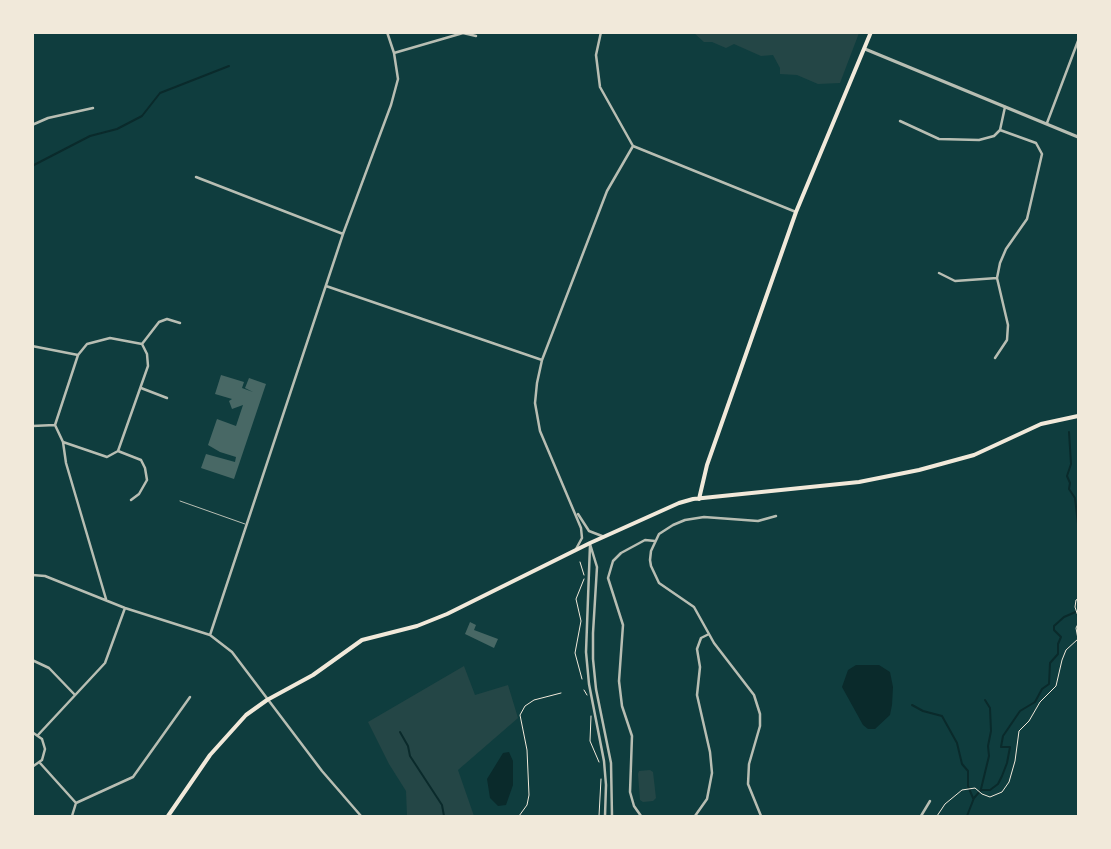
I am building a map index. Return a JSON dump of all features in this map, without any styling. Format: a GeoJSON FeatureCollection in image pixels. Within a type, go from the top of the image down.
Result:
{"type":"FeatureCollection","features":[{"type":"Feature","properties":{"kind":"main road"},"geometry":{"type":"LineString","coordinates":[[699,499],[707,464],[796,212],[871,32]]}},
{"type":"Feature","properties":{"kind":"main road"},"geometry":{"type":"LineString","coordinates":[[168,816],[227,734],[246,715],[267,700],[313,675],[362,640],[417,626],[447,614],[590,543],[656,513],[699,499],[858,482],[919,470],[974,455],[1042,424],[1078,416]]}},
{"type":"Feature","properties":{"kind":"street"},"geometry":{"type":"LineString","coordinates":[[210,635],[343,234],[391,106],[398,79],[394,53],[387,32]]}},
{"type":"Feature","properties":{"kind":"street"},"geometry":{"type":"LineString","coordinates":[[601,32],[596,55],[600,87],[633,146],[796,212]]}},
{"type":"Feature","properties":{"kind":"street"},"geometry":{"type":"LineString","coordinates":[[394,53],[463,33],[476,36]]}},
{"type":"Feature","properties":{"kind":"street"},"geometry":{"type":"LineString","coordinates":[[1047,123],[1078,42]]}},
{"type":"Feature","properties":{"kind":"street"},"geometry":{"type":"LineString","coordinates":[[865,49],[1078,137]]}},
{"type":"Feature","properties":{"kind":"street"},"geometry":{"type":"LineString","coordinates":[[900,121],[939,139],[979,140],[994,136],[1000,130],[1005,106]]}},
{"type":"Feature","properties":{"kind":"street"},"geometry":{"type":"LineString","coordinates":[[32,125],[48,118],[93,108]]}},
{"type":"Feature","properties":{"kind":"street"},"geometry":{"type":"LineString","coordinates":[[996,358],[1006,340],[1008,325],[997,278],[1000,263],[1006,249],[1027,219],[1042,154],[1036,143],[1000,130]]}},
{"type":"Feature","properties":{"kind":"street"},"geometry":{"type":"LineString","coordinates":[[575,551],[582,538],[574,509],[540,431],[535,403],[536,382],[542,360],[607,191],[633,146]]}},
{"type":"Feature","properties":{"kind":"street"},"geometry":{"type":"LineString","coordinates":[[196,177],[343,234]]}},
{"type":"Feature","properties":{"kind":"street"},"geometry":{"type":"LineString","coordinates":[[939,273],[955,280],[997,278]]}},
{"type":"Feature","properties":{"kind":"street"},"geometry":{"type":"LineString","coordinates":[[326,286],[542,360]]}},
{"type":"Feature","properties":{"kind":"street"},"geometry":{"type":"LineString","coordinates":[[142,344],[159,322],[168,319],[180,323]]}},
{"type":"Feature","properties":{"kind":"street"},"geometry":{"type":"LineString","coordinates":[[106,599],[66,463],[63,442],[55,426],[78,355],[87,344],[110,338],[142,344]]}},
{"type":"Feature","properties":{"kind":"street"},"geometry":{"type":"LineString","coordinates":[[63,442],[107,457],[118,451],[148,366],[142,344]]}},
{"type":"Feature","properties":{"kind":"street"},"geometry":{"type":"LineString","coordinates":[[32,346],[78,355]]}},
{"type":"Feature","properties":{"kind":"street"},"geometry":{"type":"LineString","coordinates":[[141,388],[167,398]]}},
{"type":"Feature","properties":{"kind":"street"},"geometry":{"type":"LineString","coordinates":[[32,426],[55,426]]}},
{"type":"Feature","properties":{"kind":"street"},"geometry":{"type":"LineString","coordinates":[[118,451],[141,460],[145,468],[147,480],[139,494],[131,500]]}},
{"type":"Feature","properties":{"kind":"street"},"geometry":{"type":"LineString","coordinates":[[574,509],[591,533],[607,536]]}},
{"type":"Feature","properties":{"kind":"street"},"geometry":{"type":"LineString","coordinates":[[761,816],[748,784],[749,764],[760,726],[758,708],[750,691],[709,634],[694,607],[663,586],[656,578],[650,560],[655,541],[668,528],[690,519],[704,517],[758,521],[776,516]]}},
{"type":"Feature","properties":{"kind":"street"},"geometry":{"type":"LineString","coordinates":[[640,816],[634,806],[630,792],[632,736],[622,706],[619,681],[623,625],[608,578],[613,561],[621,553],[644,540],[655,541]]}},
{"type":"Feature","properties":{"kind":"street"},"geometry":{"type":"LineString","coordinates":[[590,543],[586,621],[588,682],[604,761],[606,785],[605,816]]}},
{"type":"Feature","properties":{"kind":"street"},"geometry":{"type":"LineString","coordinates":[[590,543],[597,563],[593,621],[595,682],[611,764],[612,816]]}},
{"type":"Feature","properties":{"kind":"street"},"geometry":{"type":"LineString","coordinates":[[32,576],[45,576],[125,608],[210,635],[232,652],[322,771],[361,816]]}},
{"type":"Feature","properties":{"kind":"street"},"geometry":{"type":"LineString","coordinates":[[38,735],[105,663],[125,608]]}},
{"type":"Feature","properties":{"kind":"street"},"geometry":{"type":"LineString","coordinates":[[586,621],[593,621]]}},
{"type":"Feature","properties":{"kind":"street"},"geometry":{"type":"LineString","coordinates":[[695,816],[707,799],[712,773],[712,759],[697,695],[700,667],[697,649],[701,638],[709,634]]}},
{"type":"Feature","properties":{"kind":"street"},"geometry":{"type":"LineString","coordinates":[[32,660],[49,668],[75,695]]}},
{"type":"Feature","properties":{"kind":"street"},"geometry":{"type":"LineString","coordinates":[[588,682],[595,682]]}},
{"type":"Feature","properties":{"kind":"street"},"geometry":{"type":"LineString","coordinates":[[72,816],[76,803],[133,777],[190,698]]}},
{"type":"Feature","properties":{"kind":"street"},"geometry":{"type":"LineString","coordinates":[[32,732],[38,735],[45,749],[40,763],[32,767]]}},
{"type":"Feature","properties":{"kind":"street"},"geometry":{"type":"LineString","coordinates":[[40,763],[76,803]]}},
{"type":"Feature","properties":{"kind":"street"},"geometry":{"type":"LineString","coordinates":[[920,816],[930,801]]}},
{"type":"Feature","properties":{"kind":"lane"},"geometry":{"type":"LineString","coordinates":[[180,501],[246,524]]}},
{"type":"Feature","properties":{"kind":"path"},"geometry":{"type":"LineString","coordinates":[[580,562],[584,576],[576,599],[581,621],[575,653],[582,679]]}},
{"type":"Feature","properties":{"kind":"path"},"geometry":{"type":"LineString","coordinates":[[1077,600],[1075,607],[1078,615]]}},
{"type":"Feature","properties":{"kind":"path"},"geometry":{"type":"LineString","coordinates":[[937,816],[945,804],[966,790],[978,790],[990,797],[997,795],[1009,782],[1019,731],[1029,721],[1040,702],[1056,686],[1066,650],[1078,639],[1076,628],[1078,624]]}},
{"type":"Feature","properties":{"kind":"path"},"geometry":{"type":"LineString","coordinates":[[584,690],[587,700]]}},
{"type":"Feature","properties":{"kind":"path"},"geometry":{"type":"LineString","coordinates":[[520,816],[527,805],[529,796],[527,750],[520,715],[525,706],[534,700],[561,693]]}},
{"type":"Feature","properties":{"kind":"path"},"geometry":{"type":"LineString","coordinates":[[590,713],[589,736],[600,764]]}},
{"type":"Feature","properties":{"kind":"path"},"geometry":{"type":"LineString","coordinates":[[599,816],[601,778]]}},
{"type":"Feature","properties":{"kind":"shaded area"},"geometry":{"type":"Polygon","coordinates":[[[694,33],[859,33],[840,83],[818,84],[797,75],[780,74],[780,68],[773,55],[761,56],[734,44],[726,48],[712,42],[704,42],[694,33]]]}},
{"type":"Feature","properties":{"kind":"shaded area"},"geometry":{"type":"Polygon","coordinates":[[[856,665],[879,665],[890,672],[893,687],[890,715],[875,729],[868,729],[863,725],[842,687],[848,670],[856,665]]]}},
{"type":"Feature","properties":{"kind":"shaded area"},"geometry":{"type":"Polygon","coordinates":[[[464,666],[475,695],[508,685],[518,718],[458,770],[474,816],[407,816],[406,791],[389,764],[368,722],[464,666]]]}},
{"type":"Feature","properties":{"kind":"shaded area"},"geometry":{"type":"Polygon","coordinates":[[[509,752],[513,761],[513,785],[506,805],[498,806],[490,798],[487,779],[503,753],[509,752]]]}},
{"type":"Feature","properties":{"kind":"shaded area"},"geometry":{"type":"Polygon","coordinates":[[[650,770],[653,772],[656,798],[653,801],[643,802],[640,800],[638,774],[639,771],[650,770]]]}},
{"type":"Feature","properties":{"kind":"building"},"geometry":{"type":"Polygon","coordinates":[[[221,375],[244,382],[242,388],[253,392],[245,388],[249,378],[266,384],[234,479],[201,468],[206,454],[235,462],[236,457],[220,452],[208,445],[217,419],[236,426],[243,405],[232,409],[229,401],[232,399],[215,394],[221,375]]]}},
{"type":"Feature","properties":{"kind":"building"},"geometry":{"type":"Polygon","coordinates":[[[470,622],[476,625],[474,630],[498,639],[494,648],[465,634],[470,622]]]}},
{"type":"Feature","properties":{"kind":"waterway"},"geometry":{"type":"LineString","coordinates":[[32,166],[90,136],[117,129],[142,116],[160,93],[229,66]]}},
{"type":"Feature","properties":{"kind":"waterway"},"geometry":{"type":"LineString","coordinates":[[1069,432],[1071,464],[1067,476],[1070,483],[1069,489],[1075,498],[1078,524]]}},
{"type":"Feature","properties":{"kind":"waterway"},"geometry":{"type":"LineString","coordinates":[[967,816],[974,798],[981,790],[990,790],[998,784],[1002,776],[1010,747],[1001,747],[1003,736],[1020,711],[1035,702],[1042,689],[1049,684],[1050,663],[1058,654],[1058,644],[1061,637],[1054,630],[1054,626],[1064,617],[1078,611]]}},
{"type":"Feature","properties":{"kind":"waterway"},"geometry":{"type":"LineString","coordinates":[[981,789],[989,756],[988,746],[991,731],[990,708],[985,700]]}},
{"type":"Feature","properties":{"kind":"waterway"},"geometry":{"type":"LineString","coordinates":[[912,705],[923,711],[942,716],[957,743],[962,764],[968,771],[968,786],[973,798]]}},
{"type":"Feature","properties":{"kind":"waterway"},"geometry":{"type":"LineString","coordinates":[[400,732],[408,746],[410,756],[442,805],[444,816]]}}]}
